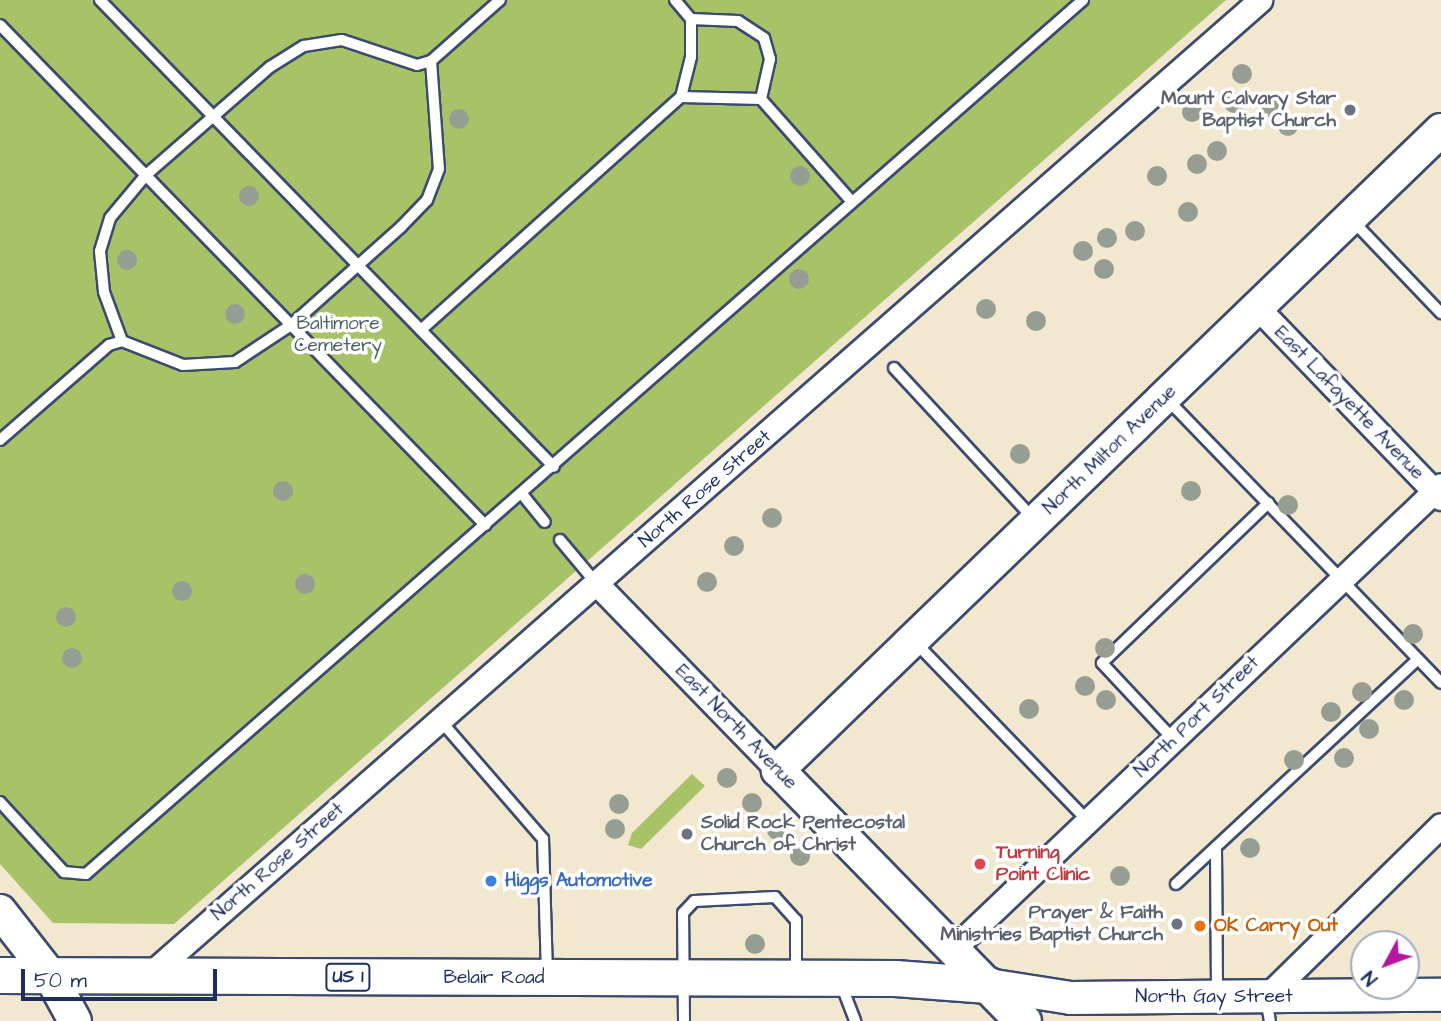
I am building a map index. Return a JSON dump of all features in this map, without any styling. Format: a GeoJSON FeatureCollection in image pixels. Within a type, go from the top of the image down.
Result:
{"type":"FeatureCollection","features":[{"type":"Feature","properties":{"kind":"main road","name":"Belair Road"},"geometry":{"type":"LineString","coordinates":[[0,975],[547,979],[796,976],[988,985]]}},
{"type":"Feature","properties":{"kind":"main road","name":"East North Avenue"},"geometry":{"type":"LineString","coordinates":[[988,985],[1023,1021]]}},
{"type":"Feature","properties":{"kind":"street","name":"North Rose Street"},"geometry":{"type":"LineString","coordinates":[[148,976],[1260,0]]}},
{"type":"Feature","properties":{"kind":"street","name":"North Milton Avenue"},"geometry":{"type":"LineString","coordinates":[[778,770],[1441,130]]}},
{"type":"Feature","properties":{"kind":"street","name":"East Lafayette Avenue"},"geometry":{"type":"LineString","coordinates":[[1257,307],[1439,491]]}},
{"type":"Feature","properties":{"kind":"street","name":"North Port Street"},"geometry":{"type":"LineString","coordinates":[[953,949],[1343,578],[1439,491]]}},
{"type":"Feature","properties":{"kind":"street","name":"East North Avenue"},"geometry":{"type":"LineString","coordinates":[[596,583],[988,985]]}},
{"type":"Feature","properties":{"kind":"street"},"geometry":{"type":"LineString","coordinates":[[1268,1009],[1441,825]]}},
{"type":"Feature","properties":{"kind":"street"},"geometry":{"type":"LineString","coordinates":[[0,911],[50,975],[75,1021]]}},
{"type":"Feature","properties":{"kind":"street","name":"North Gay Street"},"geometry":{"type":"LineString","coordinates":[[988,985],[1071,998],[1217,997],[1268,1009],[1441,995]]}},
{"type":"Feature","properties":{"kind":"lane"},"geometry":{"type":"LineString","coordinates":[[100,0],[554,467]]}},
{"type":"Feature","properties":{"kind":"lane"},"geometry":{"type":"LineString","coordinates":[[122,341],[104,292],[100,251],[110,218],[146,175],[279,61],[317,42],[342,40],[417,65],[431,61],[500,0]]}},
{"type":"Feature","properties":{"kind":"lane"},"geometry":{"type":"LineString","coordinates":[[421,330],[681,97],[691,57],[691,19],[674,0]]}},
{"type":"Feature","properties":{"kind":"lane"},"geometry":{"type":"LineString","coordinates":[[0,802],[64,873],[86,874],[554,467],[1083,0]]}},
{"type":"Feature","properties":{"kind":"lane"},"geometry":{"type":"LineString","coordinates":[[691,19],[738,21],[764,38],[770,59],[761,99]]}},
{"type":"Feature","properties":{"kind":"lane"},"geometry":{"type":"LineString","coordinates":[[0,25],[485,525]]}},
{"type":"Feature","properties":{"kind":"lane"},"geometry":{"type":"LineString","coordinates":[[0,440],[109,345],[122,341],[183,365],[221,367],[291,325],[416,212],[435,183],[439,154],[431,61]]}},
{"type":"Feature","properties":{"kind":"lane"},"geometry":{"type":"LineString","coordinates":[[681,97],[761,99],[852,202]]}},
{"type":"Feature","properties":{"kind":"lane"},"geometry":{"type":"LineString","coordinates":[[1350,218],[1441,313]]}},
{"type":"Feature","properties":{"kind":"lane"},"geometry":{"type":"LineString","coordinates":[[894,368],[1036,521]]}},
{"type":"Feature","properties":{"kind":"lane"},"geometry":{"type":"LineString","coordinates":[[1165,397],[1343,578],[1441,684]]}},
{"type":"Feature","properties":{"kind":"lane"},"geometry":{"type":"LineString","coordinates":[[522,494],[545,522]]}},
{"type":"Feature","properties":{"kind":"lane"},"geometry":{"type":"LineString","coordinates":[[1174,740],[1102,663],[1268,503]]}},
{"type":"Feature","properties":{"kind":"lane"},"geometry":{"type":"LineString","coordinates":[[560,540],[596,583]]}},
{"type":"Feature","properties":{"kind":"lane"},"geometry":{"type":"LineString","coordinates":[[912,640],[1088,821]]}},
{"type":"Feature","properties":{"kind":"lane"},"geometry":{"type":"LineString","coordinates":[[1176,884],[1418,659]]}},
{"type":"Feature","properties":{"kind":"lane"},"geometry":{"type":"LineString","coordinates":[[440,720],[543,839],[547,979]]}},
{"type":"Feature","properties":{"kind":"lane"},"geometry":{"type":"LineString","coordinates":[[1216,847],[1217,997]]}},
{"type":"Feature","properties":{"kind":"lane"},"geometry":{"type":"LineString","coordinates":[[684,1021],[683,913],[694,901],[775,897],[796,920],[796,976]]}},
{"type":"Feature","properties":{"kind":"lane"},"geometry":{"type":"LineString","coordinates":[[839,977],[855,1021]]}},
{"type":"Feature","properties":{"kind":"green space","name":"Baltimore Cemetery"},"geometry":{"type":"Polygon","coordinates":[[[0,0],[1226,0],[174,924],[53,923],[0,864],[0,0]]]}},
{"type":"Feature","properties":{"kind":"green space"},"geometry":{"type":"Polygon","coordinates":[[[692,774],[705,786],[641,849],[628,845],[632,833],[692,774]]]}},
{"type":"Feature","properties":{"kind":"place","name":"Mount Calvary Star Baptist Church"},"geometry":{"type":"Point","coordinates":[1350,110]}},
{"type":"Feature","properties":{"kind":"place","name":"Solid Rock Pentecostal Church of Christ"},"geometry":{"type":"Point","coordinates":[687,834]}},
{"type":"Feature","properties":{"kind":"place","name":"Turning Point Clinic"},"geometry":{"type":"Point","coordinates":[980,864]}},
{"type":"Feature","properties":{"kind":"place","name":"Higgs Automotive"},"geometry":{"type":"Point","coordinates":[491,881]}},
{"type":"Feature","properties":{"kind":"place","name":"Prayer & Faith Ministries Baptist Church"},"geometry":{"type":"Point","coordinates":[1177,924]}},
{"type":"Feature","properties":{"kind":"place","name":"OK Carry Out"},"geometry":{"type":"Point","coordinates":[1200,926]}}]}
